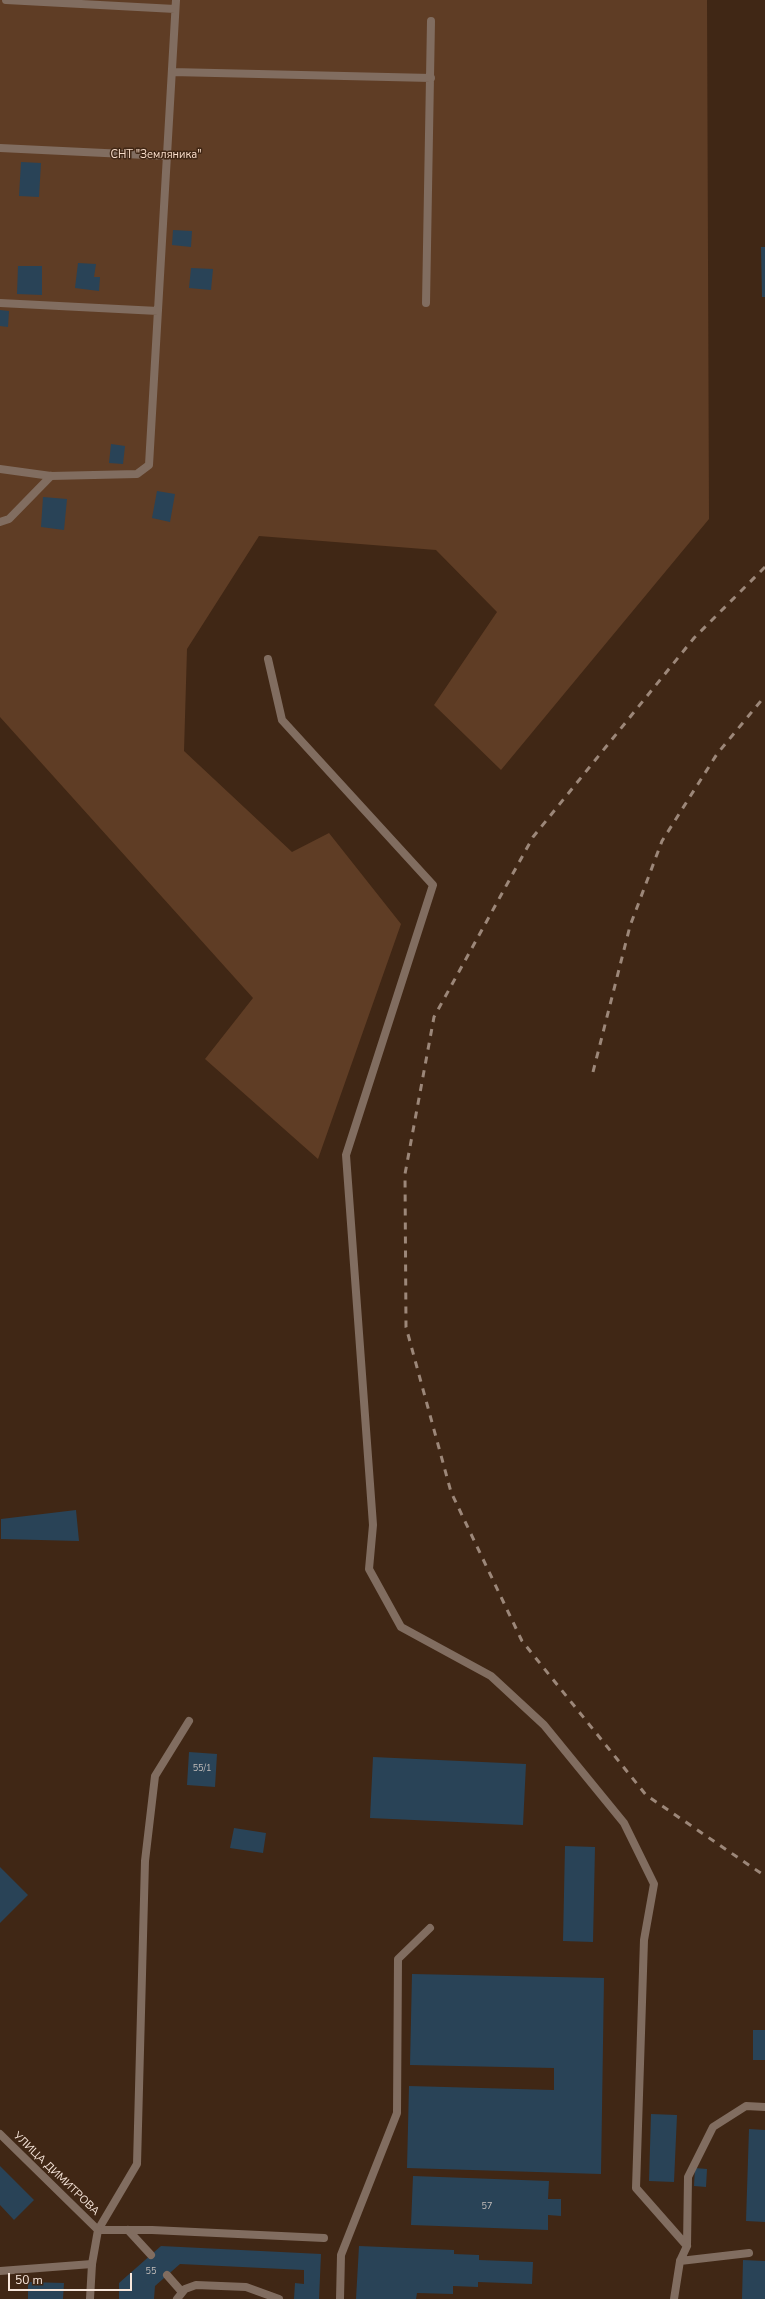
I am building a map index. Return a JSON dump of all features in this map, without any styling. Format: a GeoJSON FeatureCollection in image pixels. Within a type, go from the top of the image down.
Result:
{"type":"FeatureCollection","features":[{"type":"Feature","properties":{"kind":"street"},"geometry":{"type":"LineString","coordinates":[[6,0],[175,9]]}},
{"type":"Feature","properties":{"kind":"street"},"geometry":{"type":"LineString","coordinates":[[0,469],[51,476],[137,474],[149,465],[176,0]]}},
{"type":"Feature","properties":{"kind":"street"},"geometry":{"type":"LineString","coordinates":[[426,303],[431,21]]}},
{"type":"Feature","properties":{"kind":"street"},"geometry":{"type":"LineString","coordinates":[[172,72],[431,78]]}},
{"type":"Feature","properties":{"kind":"street"},"geometry":{"type":"LineString","coordinates":[[0,148],[167,156]]}},
{"type":"Feature","properties":{"kind":"street"},"geometry":{"type":"LineString","coordinates":[[0,303],[158,311]]}},
{"type":"Feature","properties":{"kind":"street"},"geometry":{"type":"LineString","coordinates":[[0,522],[9,519],[51,476]]}},
{"type":"Feature","properties":{"kind":"street"},"geometry":{"type":"LineString","coordinates":[[268,659],[282,720],[433,884],[346,1155],[372,1525],[369,1569],[401,1627],[491,1676],[544,1725],[624,1822],[654,1884],[644,1940],[636,2188],[687,2246]]}},
{"type":"Feature","properties":{"kind":"street"},"geometry":{"type":"LineString","coordinates":[[98,2230],[137,2164],[146,1861],[155,1776],[189,1721]]}},
{"type":"Feature","properties":{"kind":"street"},"geometry":{"type":"LineString","coordinates":[[340,2299],[341,2255],[397,2113],[398,1959],[430,1928]]}},
{"type":"Feature","properties":{"kind":"street"},"geometry":{"type":"LineString","coordinates":[[674,2299],[680,2261],[687,2246],[688,2177],[713,2127],[746,2106],[765,2107]]}},
{"type":"Feature","properties":{"kind":"street","name":"УЛИЦА ДИМИТРОВА"},"geometry":{"type":"LineString","coordinates":[[0,2134],[98,2230],[92,2264],[90,2299]]}},
{"type":"Feature","properties":{"kind":"street"},"geometry":{"type":"LineString","coordinates":[[98,2230],[324,2238]]}},
{"type":"Feature","properties":{"kind":"street"},"geometry":{"type":"LineString","coordinates":[[128,2230],[151,2256]]}},
{"type":"Feature","properties":{"kind":"street"},"geometry":{"type":"LineString","coordinates":[[680,2261],[749,2254]]}},
{"type":"Feature","properties":{"kind":"street"},"geometry":{"type":"LineString","coordinates":[[0,2271],[92,2264]]}},
{"type":"Feature","properties":{"kind":"street"},"geometry":{"type":"LineString","coordinates":[[167,2275],[182,2292]]}},
{"type":"Feature","properties":{"kind":"street"},"geometry":{"type":"LineString","coordinates":[[177,2299],[182,2292],[196,2285],[246,2287],[279,2299]]}},
{"type":"Feature","properties":{"kind":"green space","name":"СНТ \"Земляника\""},"geometry":{"type":"Polygon","coordinates":[[[0,0],[707,0],[709,519],[501,770],[434,705],[497,612],[436,550],[259,536],[187,649],[184,751],[292,852],[329,833],[401,924],[318,1159],[205,1059],[253,998],[0,717],[0,0]]]}},
{"type":"Feature","properties":{"kind":"building"},"geometry":{"type":"Polygon","coordinates":[[[21,162],[41,163],[39,197],[19,196],[21,162]]]}},
{"type":"Feature","properties":{"kind":"building"},"geometry":{"type":"Polygon","coordinates":[[[173,230],[192,231],[191,247],[172,245],[173,230]]]}},
{"type":"Feature","properties":{"kind":"building"},"geometry":{"type":"Polygon","coordinates":[[[761,247],[765,247],[765,297],[762,297],[761,247]]]}},
{"type":"Feature","properties":{"kind":"building"},"geometry":{"type":"Polygon","coordinates":[[[78,263],[96,264],[94,277],[100,277],[99,291],[75,288],[78,263]]]}},
{"type":"Feature","properties":{"kind":"building"},"geometry":{"type":"Polygon","coordinates":[[[18,266],[42,266],[42,295],[17,294],[18,266]]]}},
{"type":"Feature","properties":{"kind":"building"},"geometry":{"type":"Polygon","coordinates":[[[191,268],[213,269],[211,290],[189,288],[191,268]]]}},
{"type":"Feature","properties":{"kind":"building"},"geometry":{"type":"Polygon","coordinates":[[[0,310],[9,311],[8,327],[0,326],[0,310]]]}},
{"type":"Feature","properties":{"kind":"building"},"geometry":{"type":"Polygon","coordinates":[[[111,444],[125,446],[123,464],[109,463],[111,444]]]}},
{"type":"Feature","properties":{"kind":"building"},"geometry":{"type":"Polygon","coordinates":[[[157,491],[175,494],[170,522],[152,518],[157,491]]]}},
{"type":"Feature","properties":{"kind":"building"},"geometry":{"type":"Polygon","coordinates":[[[43,497],[67,499],[64,530],[41,527],[43,497]]]}},
{"type":"Feature","properties":{"kind":"building"},"geometry":{"type":"Polygon","coordinates":[[[76,1510],[79,1541],[1,1539],[1,1519],[76,1510]]]}},
{"type":"Feature","properties":{"kind":"building"},"geometry":{"type":"Polygon","coordinates":[[[189,1752],[217,1754],[215,1787],[187,1785],[189,1752]]]}},
{"type":"Feature","properties":{"kind":"building"},"geometry":{"type":"Polygon","coordinates":[[[373,1757],[526,1764],[523,1825],[370,1818],[373,1757]]]}},
{"type":"Feature","properties":{"kind":"building"},"geometry":{"type":"Polygon","coordinates":[[[234,1828],[266,1833],[263,1853],[230,1848],[234,1828]]]}},
{"type":"Feature","properties":{"kind":"building"},"geometry":{"type":"Polygon","coordinates":[[[565,1846],[595,1847],[593,1942],[563,1941],[565,1846]]]}},
{"type":"Feature","properties":{"kind":"building"},"geometry":{"type":"Polygon","coordinates":[[[0,1867],[28,1895],[0,1923],[0,1867]]]}},
{"type":"Feature","properties":{"kind":"building"},"geometry":{"type":"Polygon","coordinates":[[[412,1974],[604,1978],[601,2174],[407,2168],[409,2086],[554,2090],[554,2068],[410,2065],[412,1974]]]}},
{"type":"Feature","properties":{"kind":"building"},"geometry":{"type":"Polygon","coordinates":[[[753,2030],[765,2030],[765,2060],[753,2060],[753,2030]]]}},
{"type":"Feature","properties":{"kind":"building"},"geometry":{"type":"Polygon","coordinates":[[[651,2114],[677,2115],[674,2182],[649,2181],[651,2114]]]}},
{"type":"Feature","properties":{"kind":"building"},"geometry":{"type":"Polygon","coordinates":[[[749,2129],[765,2130],[765,2222],[746,2221],[749,2129]]]}},
{"type":"Feature","properties":{"kind":"building"},"geometry":{"type":"Polygon","coordinates":[[[0,2166],[34,2200],[14,2220],[0,2205],[0,2166]]]}},
{"type":"Feature","properties":{"kind":"building"},"geometry":{"type":"Polygon","coordinates":[[[695,2168],[707,2169],[706,2187],[694,2186],[695,2168]]]}},
{"type":"Feature","properties":{"kind":"building"},"geometry":{"type":"Polygon","coordinates":[[[413,2176],[549,2181],[548,2199],[561,2199],[561,2216],[548,2215],[548,2230],[411,2225],[413,2176]]]}},
{"type":"Feature","properties":{"kind":"building"},"geometry":{"type":"Polygon","coordinates":[[[161,2246],[321,2254],[319,2299],[294,2299],[295,2283],[304,2284],[304,2270],[180,2264],[155,2286],[154,2299],[119,2299],[119,2283],[161,2246]]]}},
{"type":"Feature","properties":{"kind":"building"},"geometry":{"type":"Polygon","coordinates":[[[359,2246],[454,2250],[454,2254],[479,2255],[479,2260],[533,2262],[532,2284],[478,2282],[478,2287],[453,2286],[453,2294],[417,2293],[416,2299],[356,2299],[359,2246]]]}},
{"type":"Feature","properties":{"kind":"building"},"geometry":{"type":"Polygon","coordinates":[[[743,2260],[765,2261],[765,2299],[742,2299],[743,2260]]]}},
{"type":"Feature","properties":{"kind":"building"},"geometry":{"type":"Polygon","coordinates":[[[28,2282],[64,2283],[63,2299],[28,2299],[28,2282]]]}},
{"type":"Feature","properties":{"kind":"railway"},"geometry":{"type":"LineString","coordinates":[[765,567],[694,638],[533,837],[434,1017],[405,1174],[406,1327],[451,1492],[522,1641],[646,1795],[765,1876]]}},
{"type":"Feature","properties":{"kind":"railway"},"geometry":{"type":"LineString","coordinates":[[593,1072],[630,926],[662,841],[717,754],[765,696]]}}]}
